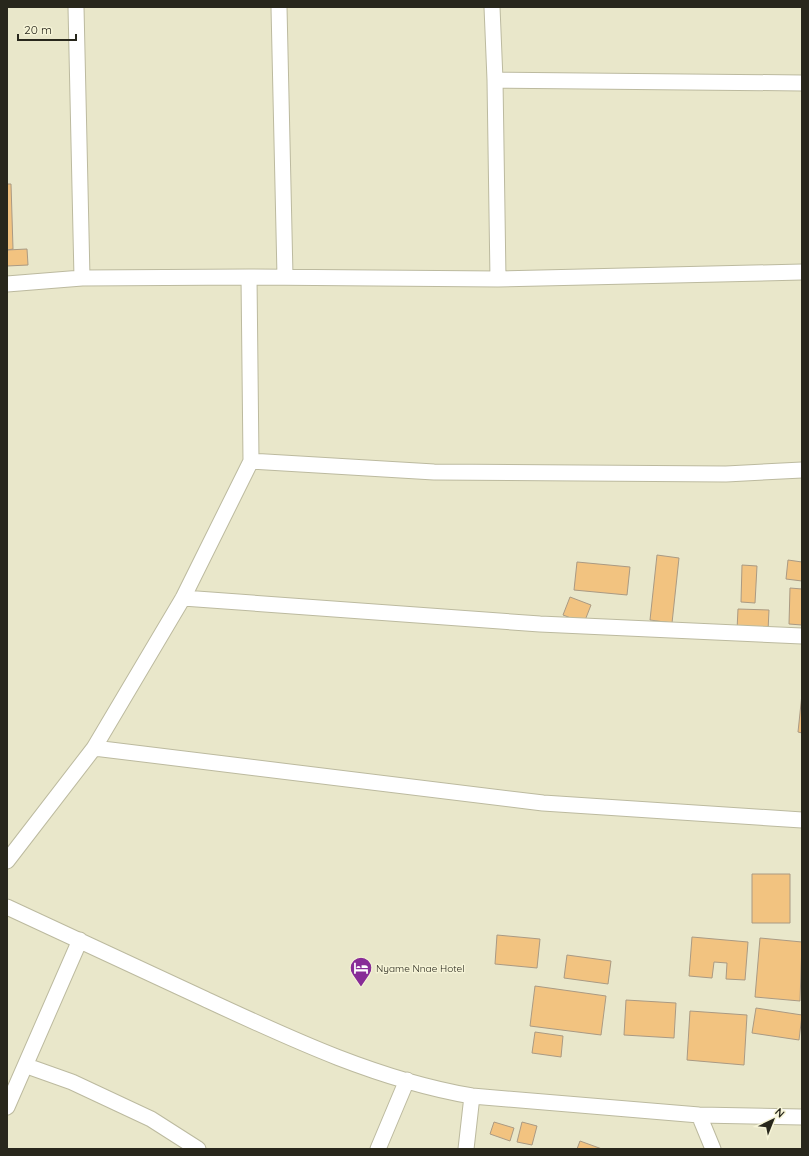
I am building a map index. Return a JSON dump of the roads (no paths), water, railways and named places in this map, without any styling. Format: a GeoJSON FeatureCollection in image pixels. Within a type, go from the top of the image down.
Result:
{"type":"FeatureCollection","features":[{"type":"Feature","properties":{"kind":"street"},"geometry":{"type":"LineString","coordinates":[[76,7],[82,278]]}},
{"type":"Feature","properties":{"kind":"street"},"geometry":{"type":"LineString","coordinates":[[279,7],[285,276]]}},
{"type":"Feature","properties":{"kind":"street"},"geometry":{"type":"LineString","coordinates":[[492,7],[495,80],[498,279]]}},
{"type":"Feature","properties":{"kind":"street"},"geometry":{"type":"LineString","coordinates":[[495,80],[802,84]]}},
{"type":"Feature","properties":{"kind":"street"},"geometry":{"type":"LineString","coordinates":[[7,284],[82,278],[285,276],[498,279],[802,272]]}},
{"type":"Feature","properties":{"kind":"street"},"geometry":{"type":"LineString","coordinates":[[7,861],[94,748],[183,598],[251,461],[249,277]]}},
{"type":"Feature","properties":{"kind":"street"},"geometry":{"type":"LineString","coordinates":[[251,461],[434,472],[726,474],[802,470]]}},
{"type":"Feature","properties":{"kind":"street"},"geometry":{"type":"LineString","coordinates":[[183,598],[540,624],[802,636]]}},
{"type":"Feature","properties":{"kind":"street"},"geometry":{"type":"LineString","coordinates":[[94,748],[543,803],[802,820]]}},
{"type":"Feature","properties":{"kind":"street"},"geometry":{"type":"LineString","coordinates":[[7,907],[262,1026],[351,1063],[448,1092],[472,1096],[699,1115],[802,1117]]}},
{"type":"Feature","properties":{"kind":"street"},"geometry":{"type":"LineString","coordinates":[[7,1107],[80,940]]}},
{"type":"Feature","properties":{"kind":"street"},"geometry":{"type":"LineString","coordinates":[[26,1066],[72,1082],[151,1119],[198,1149]]}},
{"type":"Feature","properties":{"kind":"street"},"geometry":{"type":"LineString","coordinates":[[378,1149],[407,1080]]}},
{"type":"Feature","properties":{"kind":"street"},"geometry":{"type":"LineString","coordinates":[[466,1149],[472,1096]]}},
{"type":"Feature","properties":{"kind":"street"},"geometry":{"type":"LineString","coordinates":[[699,1115],[712,1149]]}},
{"type":"Feature","properties":{"kind":"place","name":"Nyame Nnae Hotel"},"geometry":{"type":"Point","coordinates":[361,988]}}]}
